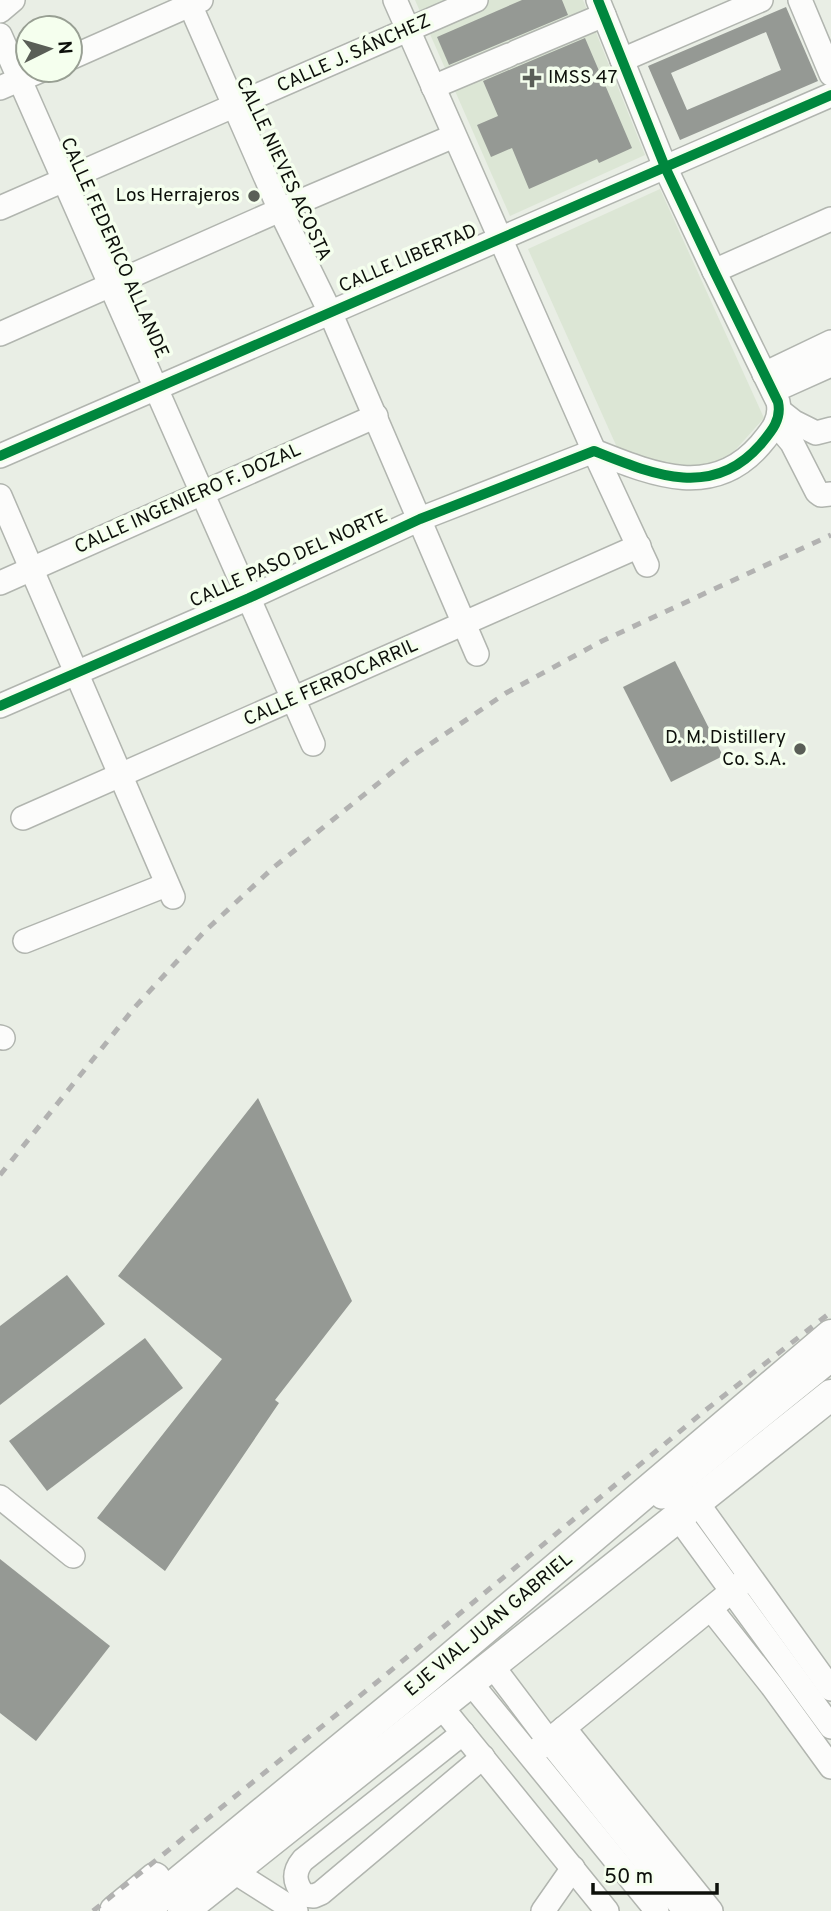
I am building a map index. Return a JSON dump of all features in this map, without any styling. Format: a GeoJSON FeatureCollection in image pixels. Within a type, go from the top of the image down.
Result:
{"type":"FeatureCollection","features":[{"type":"Feature","properties":{"kind":"main road","name":"EJE VIAL JUAN GABRIEL"},"geometry":{"type":"LineString","coordinates":[[143,1911],[428,1677],[831,1335]]}},
{"type":"Feature","properties":{"kind":"main road","name":"EJE VIAL JUAN GABRIEL"},"geometry":{"type":"LineString","coordinates":[[183,1911],[831,1395]]}},
{"type":"Feature","properties":{"kind":"main road"},"geometry":{"type":"LineString","coordinates":[[115,1911],[351,1721],[428,1677]]}},
{"type":"Feature","properties":{"kind":"street"},"geometry":{"type":"LineString","coordinates":[[0,11],[13,0]]}},
{"type":"Feature","properties":{"kind":"street","name":"CALLE J. SÁNCHEZ"},"geometry":{"type":"LineString","coordinates":[[0,208],[476,0]]}},
{"type":"Feature","properties":{"kind":"street"},"geometry":{"type":"LineString","coordinates":[[622,60],[761,0]]}},
{"type":"Feature","properties":{"kind":"street"},"geometry":{"type":"LineString","coordinates":[[800,0],[831,74]]}},
{"type":"Feature","properties":{"kind":"street"},"geometry":{"type":"LineString","coordinates":[[398,1],[454,136],[594,451],[652,472],[686,478],[717,475],[741,463],[763,442],[773,400],[831,342]]}},
{"type":"Feature","properties":{"kind":"street"},"geometry":{"type":"LineString","coordinates":[[84,52],[193,2]]}},
{"type":"Feature","properties":{"kind":"street","name":"CALLE NIEVES ACOSTA"},"geometry":{"type":"LineString","coordinates":[[193,2],[234,108],[330,312],[477,654]]}},
{"type":"Feature","properties":{"kind":"street"},"geometry":{"type":"LineString","coordinates":[[433,87],[512,53],[601,7],[665,167],[795,450],[817,492],[821,495],[831,494]]}},
{"type":"Feature","properties":{"kind":"street","name":"CALLE FEDERICO ALLANDE"},"geometry":{"type":"LineString","coordinates":[[0,35],[10,84],[65,181],[313,744]]}},
{"type":"Feature","properties":{"kind":"street","name":"CALLE LIBERTAD"},"geometry":{"type":"LineString","coordinates":[[0,456],[831,94]]}},
{"type":"Feature","properties":{"kind":"street"},"geometry":{"type":"LineString","coordinates":[[0,334],[454,136]]}},
{"type":"Feature","properties":{"kind":"street"},"geometry":{"type":"LineString","coordinates":[[713,271],[831,219]]}},
{"type":"Feature","properties":{"kind":"street"},"geometry":{"type":"LineString","coordinates":[[773,400],[831,365]]}},
{"type":"Feature","properties":{"kind":"street"},"geometry":{"type":"LineString","coordinates":[[773,400],[794,422],[824,431]]}},
{"type":"Feature","properties":{"kind":"street","name":"CALLE INGENIERO F. DOZAL"},"geometry":{"type":"LineString","coordinates":[[0,583],[376,416]]}},
{"type":"Feature","properties":{"kind":"street"},"geometry":{"type":"LineString","coordinates":[[795,450],[824,431]]}},
{"type":"Feature","properties":{"kind":"street","name":"CALLE PASO DEL NORTE"},"geometry":{"type":"LineString","coordinates":[[0,706],[249,598],[420,519],[594,451]]}},
{"type":"Feature","properties":{"kind":"street","name":"CALLE FERROCARRIL"},"geometry":{"type":"LineString","coordinates":[[23,818],[463,623],[643,555],[594,451]]}},
{"type":"Feature","properties":{"kind":"street"},"geometry":{"type":"LineString","coordinates":[[0,496],[170,891],[24,941]]}},
{"type":"Feature","properties":{"kind":"street"},"geometry":{"type":"LineString","coordinates":[[548,1575],[576,1567],[831,1360]]}},
{"type":"Feature","properties":{"kind":"street"},"geometry":{"type":"LineString","coordinates":[[564,1606],[574,1584],[831,1378]]}},
{"type":"Feature","properties":{"kind":"street"},"geometry":{"type":"LineString","coordinates":[[0,1497],[73,1556]]}},
{"type":"Feature","properties":{"kind":"street"},"geometry":{"type":"LineString","coordinates":[[686,1508],[798,1663],[831,1727]]}},
{"type":"Feature","properties":{"kind":"street"},"geometry":{"type":"LineString","coordinates":[[529,1755],[741,1584]]}},
{"type":"Feature","properties":{"kind":"street"},"geometry":{"type":"LineString","coordinates":[[711,1609],[829,1759]]}},
{"type":"Feature","properties":{"kind":"street"},"geometry":{"type":"LineString","coordinates":[[772,1686],[798,1663]]}},
{"type":"Feature","properties":{"kind":"street"},"geometry":{"type":"LineString","coordinates":[[798,1663],[831,1689]]}},
{"type":"Feature","properties":{"kind":"street"},"geometry":{"type":"LineString","coordinates":[[480,1673],[556,1734],[617,1810],[665,1895],[711,1911]]}},
{"type":"Feature","properties":{"kind":"street"},"geometry":{"type":"LineString","coordinates":[[480,1673],[529,1755],[590,1831],[685,1911]]}},
{"type":"Feature","properties":{"kind":"street"},"geometry":{"type":"LineString","coordinates":[[440,1705],[607,1911]]}},
{"type":"Feature","properties":{"kind":"street"},"geometry":{"type":"LineString","coordinates":[[463,1733],[298,1865],[297,1886],[304,1895],[314,1896],[321,1893],[483,1757]]}},
{"type":"Feature","properties":{"kind":"street"},"geometry":{"type":"LineString","coordinates":[[590,1831],[617,1810]]}},
{"type":"Feature","properties":{"kind":"street"},"geometry":{"type":"LineString","coordinates":[[543,1911],[573,1868]]}},
{"type":"Feature","properties":{"kind":"street"},"geometry":{"type":"LineString","coordinates":[[233,1871],[296,1911]]}},
{"type":"Feature","properties":{"kind":"shaded area","name":"IMSS 47"},"geometry":{"type":"Polygon","coordinates":[[[415,0],[583,0],[645,155],[510,216],[415,0]]]}},
{"type":"Feature","properties":{"kind":"shaded area"},"geometry":{"type":"Polygon","coordinates":[[[660,189],[764,418],[729,457],[704,468],[675,469],[620,454],[528,249],[660,189]]]}},
{"type":"Feature","properties":{"kind":"building"},"geometry":{"type":"Polygon","coordinates":[[[522,0],[562,0],[568,15],[449,65],[437,37],[522,0]]]}},
{"type":"Feature","properties":{"kind":"building"},"geometry":{"type":"Polygon","coordinates":[[[786,7],[818,81],[680,140],[648,66],[786,7]],[[766,32],[671,73],[687,110],[781,70],[766,32]]]}},
{"type":"Feature","properties":{"kind":"building"},"geometry":{"type":"Polygon","coordinates":[[[585,38],[632,148],[599,163],[597,159],[529,189],[512,148],[491,157],[477,125],[498,116],[483,81],[585,38]]]}},
{"type":"Feature","properties":{"kind":"building"},"geometry":{"type":"Polygon","coordinates":[[[675,661],[723,756],[671,782],[623,687],[675,661]]]}},
{"type":"Feature","properties":{"kind":"building"},"geometry":{"type":"Polygon","coordinates":[[[258,1098],[352,1301],[275,1400],[279,1403],[165,1571],[97,1518],[222,1359],[118,1276],[258,1098]]]}},
{"type":"Feature","properties":{"kind":"building"},"geometry":{"type":"Polygon","coordinates":[[[67,1275],[105,1324],[0,1405],[0,1326],[67,1275]]]}},
{"type":"Feature","properties":{"kind":"building"},"geometry":{"type":"Polygon","coordinates":[[[145,1338],[183,1388],[47,1491],[9,1441],[145,1338]]]}},
{"type":"Feature","properties":{"kind":"building"},"geometry":{"type":"Polygon","coordinates":[[[0,1559],[110,1646],[36,1741],[0,1713],[0,1559]]]}},
{"type":"Feature","properties":{"kind":"railway"},"geometry":{"type":"LineString","coordinates":[[0,1175],[135,1007],[204,932],[274,867],[411,757],[506,693],[602,641],[831,535]]}},
{"type":"Feature","properties":{"kind":"railway"},"geometry":{"type":"LineString","coordinates":[[93,1911],[377,1682],[707,1409],[831,1312]]}},
{"type":"Feature","properties":{"kind":"cycle path"},"geometry":{"type":"LineString","coordinates":[[0,706],[249,598],[420,519],[594,451],[659,474],[702,477],[722,472],[741,462],[760,445],[777,420],[778,402],[665,167],[598,0]]}},
{"type":"Feature","properties":{"kind":"cycle path"},"geometry":{"type":"LineString","coordinates":[[0,456],[831,95]]}},
{"type":"Feature","properties":{"kind":"place","name":"IMSS 47"},"geometry":{"type":"Point","coordinates":[532,78]}},
{"type":"Feature","properties":{"kind":"place","name":"Los Herrajeros"},"geometry":{"type":"Point","coordinates":[254,196]}},
{"type":"Feature","properties":{"kind":"place","name":"D. M. Distillery Co. S.A."},"geometry":{"type":"Point","coordinates":[800,749]}}]}
